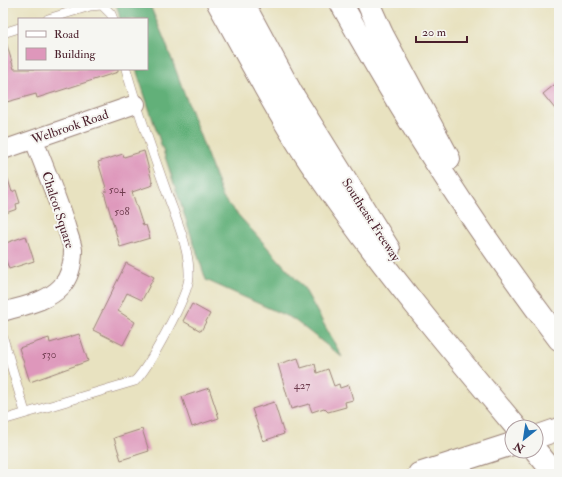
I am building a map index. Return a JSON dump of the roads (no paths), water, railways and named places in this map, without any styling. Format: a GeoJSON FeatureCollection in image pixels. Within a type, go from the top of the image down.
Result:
{"type":"FeatureCollection","features":[{"type":"Feature","properties":{"kind":"main road"},"geometry":{"type":"LineString","coordinates":[[218,3],[274,104],[320,176],[388,270],[452,351],[509,419]]}},
{"type":"Feature","properties":{"kind":"main road","name":"Southeast Freeway"},"geometry":{"type":"LineString","coordinates":[[242,3],[291,92],[380,236],[456,347],[510,419]]}},
{"type":"Feature","properties":{"kind":"main road"},"geometry":{"type":"LineString","coordinates":[[341,3],[419,138],[505,266],[559,339]]}},
{"type":"Feature","properties":{"kind":"main road"},"geometry":{"type":"LineString","coordinates":[[368,3],[392,54],[478,212],[526,287],[559,334]]}},
{"type":"Feature","properties":{"kind":"main road"},"geometry":{"type":"LineString","coordinates":[[544,434],[559,429]]}},
{"type":"Feature","properties":{"kind":"main road"},"geometry":{"type":"LineString","coordinates":[[426,472],[504,447]]}},
{"type":"Feature","properties":{"kind":"main road"},"geometry":{"type":"LineString","coordinates":[[543,459],[555,474]]}},
{"type":"Feature","properties":{"kind":"street","name":"Welbrook Road"},"geometry":{"type":"LineString","coordinates":[[3,150],[136,104]]}},
{"type":"Feature","properties":{"kind":"street","name":"Chalcot Square"},"geometry":{"type":"LineString","coordinates":[[3,312],[43,299],[52,294],[61,287],[66,280],[72,262],[73,248],[62,213],[34,140]]}},
{"type":"Feature","properties":{"kind":"lane"},"geometry":{"type":"LineString","coordinates":[[51,18],[90,6],[102,5],[111,14],[113,18]]}},
{"type":"Feature","properties":{"kind":"lane"},"geometry":{"type":"LineString","coordinates":[[3,33],[18,28]]}},
{"type":"Feature","properties":{"kind":"lane"},"geometry":{"type":"LineString","coordinates":[[3,420],[25,412],[135,381],[148,365],[184,294],[189,279],[189,264],[182,236],[136,104],[126,70]]}},
{"type":"Feature","properties":{"kind":"lane"},"geometry":{"type":"LineString","coordinates":[[3,338],[25,412]]}}]}
